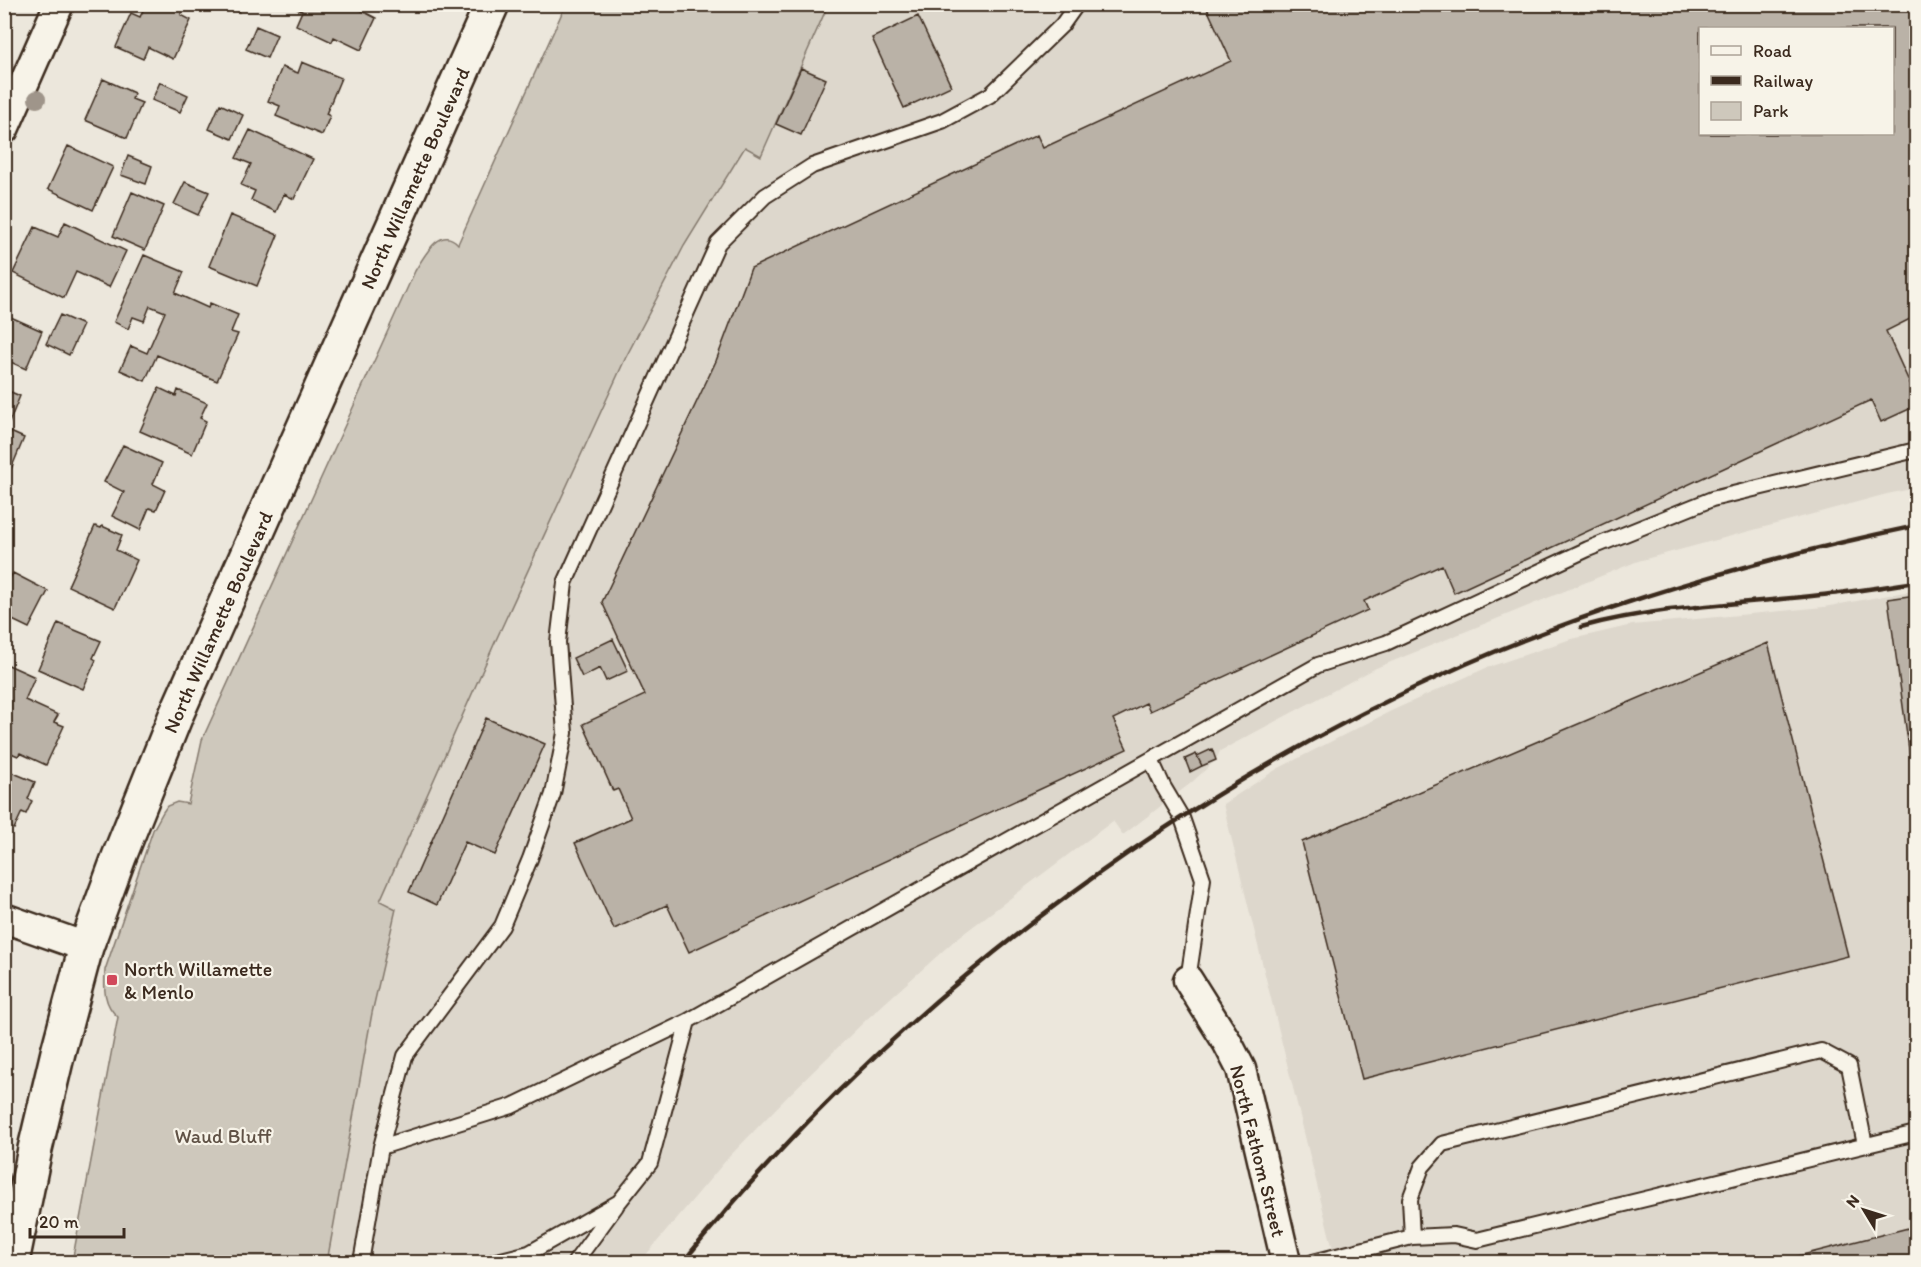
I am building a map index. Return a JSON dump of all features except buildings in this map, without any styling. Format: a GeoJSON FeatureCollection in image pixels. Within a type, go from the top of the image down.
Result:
{"type":"FeatureCollection","features":[{"type":"Feature","properties":{"kind":"main road","name":"North Willamette Boulevard"},"geometry":{"type":"LineString","coordinates":[[12,1263],[35,1149],[86,947],[119,857],[176,715],[492,4]]}},
{"type":"Feature","properties":{"kind":"street"},"geometry":{"type":"LineString","coordinates":[[4,129],[59,4]]}},
{"type":"Feature","properties":{"kind":"street"},"geometry":{"type":"LineString","coordinates":[[4,918],[86,947]]}},
{"type":"Feature","properties":{"kind":"street","name":"North Fathom Street"},"geometry":{"type":"LineString","coordinates":[[1188,980],[1227,1042],[1240,1069],[1286,1263]]}},
{"type":"Feature","properties":{"kind":"lane"},"geometry":{"type":"LineString","coordinates":[[361,1263],[381,1147],[405,1056],[502,926],[530,859],[553,794],[565,733],[558,642],[566,583],[718,243],[765,196],[812,166],[942,121],[990,95],[1062,25],[1077,4]]}},
{"type":"Feature","properties":{"kind":"lane"},"geometry":{"type":"LineString","coordinates":[[381,1147],[512,1106],[688,1021],[1318,665],[1386,643],[1599,544],[1712,499],[1917,450]]}},
{"type":"Feature","properties":{"kind":"lane"},"geometry":{"type":"LineString","coordinates":[[1151,760],[1182,818],[1203,879],[1188,980]]}},
{"type":"Feature","properties":{"kind":"lane"},"geometry":{"type":"LineString","coordinates":[[575,1263],[650,1163],[688,1021]]}},
{"type":"Feature","properties":{"kind":"lane"},"geometry":{"type":"LineString","coordinates":[[1413,1237],[1410,1199],[1422,1167],[1442,1144],[1821,1051],[1849,1066],[1865,1146]]}},
{"type":"Feature","properties":{"kind":"lane"},"geometry":{"type":"LineString","coordinates":[[1313,1263],[1413,1237],[1454,1235],[1477,1240],[1917,1133]]}},
{"type":"Feature","properties":{"kind":"lane"},"geometry":{"type":"LineString","coordinates":[[493,1263],[529,1253],[619,1202]]}},
{"type":"Feature","properties":{"kind":"shaded area"},"geometry":{"type":"Polygon","coordinates":[[[828,5],[1916,5],[1916,488],[1638,561],[1376,668],[1220,751],[1216,760],[1191,783],[1123,835],[1113,821],[955,940],[867,1019],[789,1095],[728,1158],[640,1262],[327,1262],[372,1013],[396,909],[380,901],[496,640],[626,357],[684,246],[745,147],[762,155],[828,5]]]}},
{"type":"Feature","properties":{"kind":"shaded area"},"geometry":{"type":"Polygon","coordinates":[[[1916,590],[1916,1262],[1336,1262],[1223,804],[1277,769],[1391,711],[1486,668],[1568,640],[1632,625],[1824,607],[1916,590]]]}},
{"type":"Feature","properties":{"kind":"green space","name":"Waud Bluff"},"geometry":{"type":"Polygon","coordinates":[[[566,4],[828,5],[761,156],[745,147],[684,246],[626,357],[496,640],[380,901],[396,909],[372,1013],[327,1262],[72,1262],[118,1017],[107,1001],[105,970],[153,830],[167,806],[177,802],[188,804],[202,740],[415,271],[428,251],[439,240],[451,239],[458,244],[566,4]]]}},
{"type":"Feature","properties":{"kind":"railway"},"geometry":{"type":"LineString","coordinates":[[683,1262],[764,1168],[851,1079],[943,996],[1039,917],[1140,845],[1246,778],[1354,718],[1466,664],[1520,641],[1688,583],[1801,552],[1916,526]]}},
{"type":"Feature","properties":{"kind":"railway"},"geometry":{"type":"LineString","coordinates":[[1581,627],[1642,614],[1841,593],[1916,582]]}},
{"type":"Feature","properties":{"kind":"place","name":"North Willamette & Menlo"},"geometry":{"type":"Point","coordinates":[112,980]}}]}
